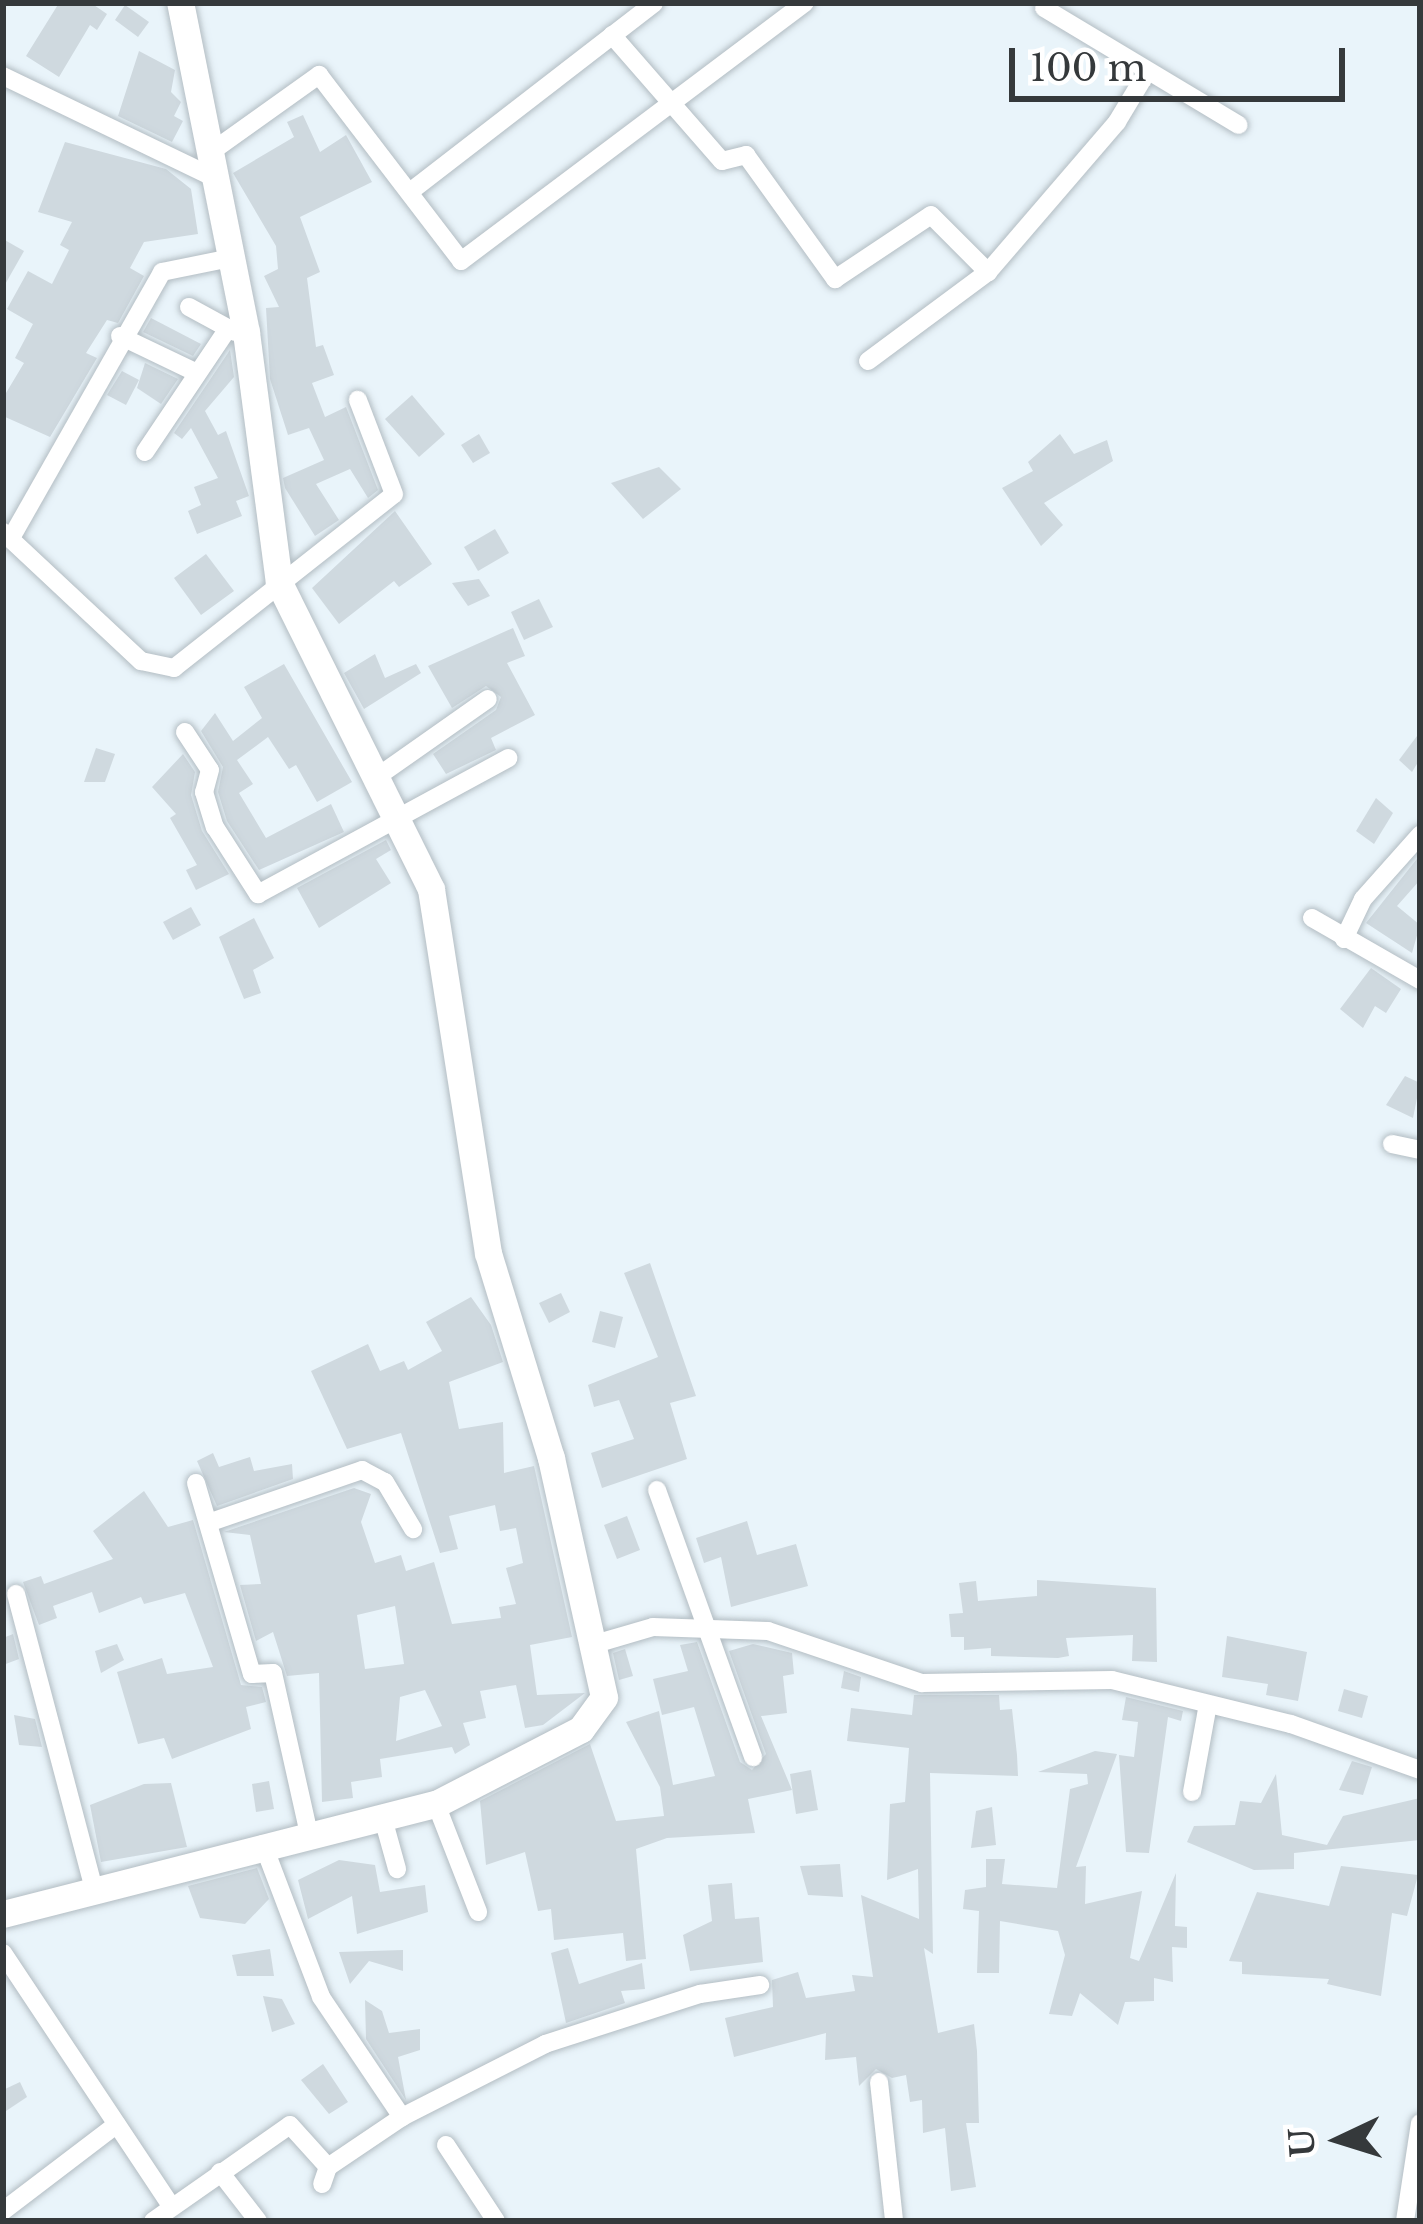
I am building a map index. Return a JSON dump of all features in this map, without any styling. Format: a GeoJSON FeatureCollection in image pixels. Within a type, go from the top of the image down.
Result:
{"type":"FeatureCollection","features":[{"type":"Feature","properties":{"kind":"street"},"geometry":{"type":"LineString","coordinates":[[3,1914],[95,1893],[262,1844],[384,1822],[436,1804],[594,1718],[604,1697],[551,1458],[488,1253],[431,889],[280,583],[236,332],[231,258],[180,3]]}},
{"type":"Feature","properties":{"kind":"street"},"geometry":{"type":"LineString","coordinates":[[411,191],[654,3]]}},
{"type":"Feature","properties":{"kind":"street"},"geometry":{"type":"LineString","coordinates":[[212,164],[319,75],[461,260],[805,3]]}},
{"type":"Feature","properties":{"kind":"street"},"geometry":{"type":"LineString","coordinates":[[1044,8],[1239,125]]}},
{"type":"Feature","properties":{"kind":"street"},"geometry":{"type":"LineString","coordinates":[[612,35],[722,161],[746,155],[836,279],[931,215],[988,272]]}},
{"type":"Feature","properties":{"kind":"street"},"geometry":{"type":"LineString","coordinates":[[868,361],[988,272],[1117,122],[1147,72]]}},
{"type":"Feature","properties":{"kind":"street"},"geometry":{"type":"LineString","coordinates":[[3,76],[212,164]]}},
{"type":"Feature","properties":{"kind":"street"},"geometry":{"type":"LineString","coordinates":[[231,258],[162,272],[7,535],[128,650],[162,672],[394,494],[358,400]]}},
{"type":"Feature","properties":{"kind":"street"},"geometry":{"type":"LineString","coordinates":[[189,307],[236,332]]}},
{"type":"Feature","properties":{"kind":"street"},"geometry":{"type":"LineString","coordinates":[[145,452],[195,372],[236,332]]}},
{"type":"Feature","properties":{"kind":"street"},"geometry":{"type":"LineString","coordinates":[[120,337],[195,372]]}},
{"type":"Feature","properties":{"kind":"street"},"geometry":{"type":"LineString","coordinates":[[374,778],[488,699]]}},
{"type":"Feature","properties":{"kind":"street"},"geometry":{"type":"LineString","coordinates":[[185,732],[210,770],[204,792],[215,827],[258,894],[509,758]]}},
{"type":"Feature","properties":{"kind":"street"},"geometry":{"type":"LineString","coordinates":[[1344,939],[1363,898],[1420,835]]}},
{"type":"Feature","properties":{"kind":"street"},"geometry":{"type":"LineString","coordinates":[[1312,919],[1420,980]]}},
{"type":"Feature","properties":{"kind":"street"},"geometry":{"type":"LineString","coordinates":[[1392,1144],[1420,1150]]}},
{"type":"Feature","properties":{"kind":"street"},"geometry":{"type":"LineString","coordinates":[[208,1523],[362,1470],[385,1482],[412,1529]]}},
{"type":"Feature","properties":{"kind":"street"},"geometry":{"type":"LineString","coordinates":[[196,1483],[252,1674],[273,1672],[309,1834]]}},
{"type":"Feature","properties":{"kind":"street"},"geometry":{"type":"LineString","coordinates":[[657,1490],[753,1756]]}},
{"type":"Feature","properties":{"kind":"street"},"geometry":{"type":"LineString","coordinates":[[16,1594],[95,1893]]}},
{"type":"Feature","properties":{"kind":"street"},"geometry":{"type":"LineString","coordinates":[[595,1644],[652,1627],[708,1628],[826,1645],[922,1683],[1112,1680],[1208,1704],[1420,1770]]}},
{"type":"Feature","properties":{"kind":"street"},"geometry":{"type":"LineString","coordinates":[[1192,1792],[1208,1704]]}},
{"type":"Feature","properties":{"kind":"street"},"geometry":{"type":"LineString","coordinates":[[436,1804],[478,1912]]}},
{"type":"Feature","properties":{"kind":"street"},"geometry":{"type":"LineString","coordinates":[[384,1822],[397,1869]]}},
{"type":"Feature","properties":{"kind":"street"},"geometry":{"type":"LineString","coordinates":[[262,1844],[321,1997],[402,2117]]}},
{"type":"Feature","properties":{"kind":"street"},"geometry":{"type":"LineString","coordinates":[[3,1953],[172,2206]]}},
{"type":"Feature","properties":{"kind":"street"},"geometry":{"type":"LineString","coordinates":[[153,2221],[290,2126],[325,2176],[402,2117],[545,2044],[700,1994],[760,1985]]}},
{"type":"Feature","properties":{"kind":"street"},"geometry":{"type":"LineString","coordinates":[[879,2082],[894,2221]]}},
{"type":"Feature","properties":{"kind":"street"},"geometry":{"type":"LineString","coordinates":[[1405,2221],[1420,2123]]}},
{"type":"Feature","properties":{"kind":"street"},"geometry":{"type":"LineString","coordinates":[[3,2211],[117,2124]]}},
{"type":"Feature","properties":{"kind":"street"},"geometry":{"type":"LineString","coordinates":[[446,2145],[496,2221]]}},
{"type":"Feature","properties":{"kind":"street"},"geometry":{"type":"LineString","coordinates":[[220,2171],[258,2221]]}},
{"type":"Feature","properties":{"kind":"building"},"geometry":{"type":"Polygon","coordinates":[[[59,3],[91,3],[107,14],[97,30],[90,25],[59,77],[26,56],[59,3]]]}},
{"type":"Feature","properties":{"kind":"building"},"geometry":{"type":"Polygon","coordinates":[[[125,5],[149,22],[138,37],[115,20],[125,5]]]}},
{"type":"Feature","properties":{"kind":"building"},"geometry":{"type":"Polygon","coordinates":[[[139,51],[175,70],[171,92],[181,102],[174,116],[183,121],[172,142],[118,116],[139,51]]]}},
{"type":"Feature","properties":{"kind":"building"},"geometry":{"type":"Polygon","coordinates":[[[303,115],[320,152],[346,135],[372,182],[300,217],[320,272],[307,278],[316,347],[323,345],[334,375],[312,383],[325,417],[346,407],[378,490],[368,498],[350,469],[316,484],[339,520],[315,536],[283,478],[324,460],[309,428],[288,435],[270,379],[266,308],[279,307],[264,276],[278,269],[276,246],[233,173],[294,137],[287,122],[303,115]]]}},
{"type":"Feature","properties":{"kind":"building"},"geometry":{"type":"Polygon","coordinates":[[[65,142],[166,169],[191,189],[198,234],[144,242],[130,268],[144,276],[118,323],[107,320],[86,353],[97,358],[50,437],[3,416],[3,398],[24,363],[15,358],[33,324],[7,309],[28,271],[52,284],[69,250],[60,245],[72,222],[38,212],[65,142]]]}},
{"type":"Feature","properties":{"kind":"building"},"geometry":{"type":"Polygon","coordinates":[[[3,239],[24,251],[3,288],[3,239]]]}},
{"type":"Feature","properties":{"kind":"building"},"geometry":{"type":"Polygon","coordinates":[[[151,318],[201,344],[193,356],[143,332],[151,318]]]}},
{"type":"Feature","properties":{"kind":"building"},"geometry":{"type":"Polygon","coordinates":[[[230,350],[234,377],[205,411],[218,435],[226,431],[249,496],[236,501],[242,516],[197,534],[188,511],[201,505],[194,487],[218,478],[191,428],[182,439],[174,433],[230,350]]]}},
{"type":"Feature","properties":{"kind":"building"},"geometry":{"type":"Polygon","coordinates":[[[145,363],[178,379],[161,404],[137,388],[145,363]]]}},
{"type":"Feature","properties":{"kind":"building"},"geometry":{"type":"Polygon","coordinates":[[[122,371],[139,380],[126,405],[107,395],[122,371]]]}},
{"type":"Feature","properties":{"kind":"building"},"geometry":{"type":"Polygon","coordinates":[[[412,395],[445,434],[419,457],[385,419],[412,395]]]}},
{"type":"Feature","properties":{"kind":"building"},"geometry":{"type":"Polygon","coordinates":[[[479,434],[490,453],[473,463],[461,445],[479,434]]]}},
{"type":"Feature","properties":{"kind":"building"},"geometry":{"type":"Polygon","coordinates":[[[1060,434],[1074,454],[1107,440],[1113,461],[1044,503],[1063,525],[1041,546],[1002,488],[1033,471],[1028,462],[1060,434]]]}},
{"type":"Feature","properties":{"kind":"building"},"geometry":{"type":"Polygon","coordinates":[[[659,467],[681,489],[643,519],[611,483],[659,467]]]}},
{"type":"Feature","properties":{"kind":"building"},"geometry":{"type":"Polygon","coordinates":[[[395,511],[432,564],[399,587],[394,581],[339,624],[312,588],[395,511]]]}},
{"type":"Feature","properties":{"kind":"building"},"geometry":{"type":"Polygon","coordinates":[[[495,529],[509,553],[478,571],[464,547],[495,529]]]}},
{"type":"Feature","properties":{"kind":"building"},"geometry":{"type":"Polygon","coordinates":[[[206,554],[234,591],[201,615],[174,578],[206,554]]]}},
{"type":"Feature","properties":{"kind":"building"},"geometry":{"type":"Polygon","coordinates":[[[479,579],[490,596],[468,606],[452,583],[479,579]]]}},
{"type":"Feature","properties":{"kind":"building"},"geometry":{"type":"Polygon","coordinates":[[[539,599],[553,627],[524,640],[511,612],[539,599]]]}},
{"type":"Feature","properties":{"kind":"building"},"geometry":{"type":"Polygon","coordinates":[[[513,628],[525,656],[507,663],[535,715],[491,738],[496,750],[446,774],[433,754],[496,710],[501,697],[486,686],[452,708],[428,666],[513,628]]]}},
{"type":"Feature","properties":{"kind":"building"},"geometry":{"type":"Polygon","coordinates":[[[375,654],[385,678],[416,664],[421,673],[364,709],[344,673],[375,654]]]}},
{"type":"Feature","properties":{"kind":"building"},"geometry":{"type":"Polygon","coordinates":[[[284,664],[352,782],[317,802],[296,765],[289,769],[268,737],[237,760],[253,784],[239,793],[266,838],[331,804],[344,832],[259,870],[227,821],[218,792],[223,767],[201,731],[215,713],[233,741],[262,718],[244,687],[284,664]]]}},
{"type":"Feature","properties":{"kind":"building"},"geometry":{"type":"Polygon","coordinates":[[[1420,732],[1420,759],[1412,772],[1399,760],[1420,732]]]}},
{"type":"Feature","properties":{"kind":"building"},"geometry":{"type":"Polygon","coordinates":[[[96,748],[115,754],[105,782],[84,782],[96,748]]]}},
{"type":"Feature","properties":{"kind":"building"},"geometry":{"type":"Polygon","coordinates":[[[183,754],[195,772],[191,795],[202,831],[229,874],[196,890],[186,870],[197,865],[170,818],[176,814],[152,787],[183,754]]]}},
{"type":"Feature","properties":{"kind":"building"},"geometry":{"type":"Polygon","coordinates":[[[1376,798],[1393,813],[1374,844],[1356,831],[1376,798]]]}},
{"type":"Feature","properties":{"kind":"building"},"geometry":{"type":"Polygon","coordinates":[[[386,840],[391,850],[376,859],[391,883],[319,928],[297,888],[386,840]]]}},
{"type":"Feature","properties":{"kind":"building"},"geometry":{"type":"Polygon","coordinates":[[[1420,855],[1420,880],[1397,906],[1420,925],[1412,953],[1366,923],[1420,855]]]}},
{"type":"Feature","properties":{"kind":"building"},"geometry":{"type":"Polygon","coordinates":[[[191,907],[201,925],[173,940],[163,922],[191,907]]]}},
{"type":"Feature","properties":{"kind":"building"},"geometry":{"type":"Polygon","coordinates":[[[254,918],[274,958],[253,970],[261,993],[244,999],[219,937],[254,918]]]}},
{"type":"Feature","properties":{"kind":"building"},"geometry":{"type":"Polygon","coordinates":[[[1371,968],[1401,989],[1386,1013],[1375,1006],[1363,1028],[1340,1009],[1371,968]]]}},
{"type":"Feature","properties":{"kind":"building"},"geometry":{"type":"Polygon","coordinates":[[[1405,1076],[1420,1083],[1413,1118],[1386,1105],[1405,1076]]]}},
{"type":"Feature","properties":{"kind":"building"},"geometry":{"type":"Polygon","coordinates":[[[650,1263],[696,1396],[670,1403],[687,1459],[602,1488],[591,1453],[634,1439],[619,1400],[594,1407],[588,1385],[658,1357],[624,1273],[650,1263]]]}},
{"type":"Feature","properties":{"kind":"building"},"geometry":{"type":"Polygon","coordinates":[[[561,1293],[570,1312],[549,1323],[539,1303],[561,1293]]]}},
{"type":"Feature","properties":{"kind":"building"},"geometry":{"type":"Polygon","coordinates":[[[471,1297],[491,1325],[503,1362],[449,1382],[459,1429],[503,1422],[504,1473],[534,1466],[572,1637],[530,1645],[537,1695],[585,1693],[543,1725],[525,1728],[516,1685],[480,1691],[486,1718],[463,1723],[470,1745],[455,1754],[452,1747],[380,1759],[382,1777],[351,1782],[353,1798],[322,1802],[319,1673],[287,1676],[273,1632],[256,1641],[240,1585],[261,1584],[250,1535],[224,1532],[354,1488],[371,1494],[361,1522],[375,1563],[401,1555],[406,1571],[434,1562],[452,1624],[501,1618],[499,1607],[516,1604],[506,1568],[523,1563],[516,1528],[500,1531],[495,1505],[449,1516],[458,1549],[440,1553],[401,1433],[347,1449],[311,1371],[368,1344],[380,1371],[404,1361],[408,1370],[442,1351],[426,1322],[471,1297]],[[395,1606],[357,1615],[365,1669],[404,1664],[395,1606]],[[425,1690],[400,1697],[396,1741],[442,1726],[425,1690]]]}},
{"type":"Feature","properties":{"kind":"building"},"geometry":{"type":"Polygon","coordinates":[[[600,1311],[623,1317],[615,1348],[592,1342],[600,1311]]]}},
{"type":"Feature","properties":{"kind":"building"},"geometry":{"type":"Polygon","coordinates":[[[213,1453],[219,1467],[250,1457],[254,1471],[292,1464],[293,1479],[217,1506],[197,1461],[213,1453]]]}},
{"type":"Feature","properties":{"kind":"building"},"geometry":{"type":"Polygon","coordinates":[[[144,1491],[168,1527],[193,1520],[241,1685],[262,1687],[266,1702],[246,1707],[251,1729],[172,1759],[164,1738],[138,1744],[117,1672],[162,1658],[167,1674],[213,1667],[185,1593],[144,1604],[141,1597],[99,1613],[92,1592],[53,1606],[57,1618],[39,1625],[23,1582],[41,1576],[44,1584],[113,1559],[93,1531],[144,1491]]]}},
{"type":"Feature","properties":{"kind":"building"},"geometry":{"type":"Polygon","coordinates":[[[627,1516],[640,1550],[617,1559],[604,1525],[627,1516]]]}},
{"type":"Feature","properties":{"kind":"building"},"geometry":{"type":"Polygon","coordinates":[[[747,1521],[757,1555],[796,1544],[808,1586],[731,1607],[721,1557],[704,1563],[696,1538],[747,1521]]]}},
{"type":"Feature","properties":{"kind":"building"},"geometry":{"type":"Polygon","coordinates":[[[1037,1580],[1156,1588],[1157,1662],[1132,1661],[1133,1635],[1066,1638],[1069,1656],[1058,1658],[991,1656],[991,1648],[964,1650],[964,1637],[951,1637],[949,1614],[963,1613],[959,1583],[976,1581],[978,1601],[1037,1596],[1037,1580]]]}},
{"type":"Feature","properties":{"kind":"building"},"geometry":{"type":"Polygon","coordinates":[[[13,1634],[19,1659],[3,1665],[3,1638],[13,1634]]]}},
{"type":"Feature","properties":{"kind":"building"},"geometry":{"type":"Polygon","coordinates":[[[1227,1636],[1307,1652],[1298,1701],[1266,1695],[1268,1684],[1222,1677],[1227,1636]]]}},
{"type":"Feature","properties":{"kind":"building"},"geometry":{"type":"Polygon","coordinates":[[[697,1642],[740,1762],[752,1770],[766,1754],[729,1651],[753,1644],[792,1653],[794,1674],[783,1676],[787,1713],[761,1716],[792,1790],[748,1799],[755,1833],[667,1838],[636,1849],[646,1959],[626,1961],[623,1933],[554,1940],[551,1909],[538,1911],[525,1852],[486,1865],[480,1801],[590,1744],[616,1821],[664,1816],[660,1787],[626,1722],[659,1711],[673,1785],[715,1776],[694,1707],[662,1715],[653,1679],[688,1671],[680,1645],[697,1642]]]}},
{"type":"Feature","properties":{"kind":"building"},"geometry":{"type":"Polygon","coordinates":[[[117,1644],[124,1660],[101,1673],[95,1651],[117,1644]]]}},
{"type":"Feature","properties":{"kind":"building"},"geometry":{"type":"Polygon","coordinates":[[[625,1649],[633,1676],[619,1680],[613,1653],[625,1649]]]}},
{"type":"Feature","properties":{"kind":"building"},"geometry":{"type":"Polygon","coordinates":[[[844,1671],[861,1677],[859,1692],[841,1688],[844,1671]]]}},
{"type":"Feature","properties":{"kind":"building"},"geometry":{"type":"Polygon","coordinates":[[[1344,1689],[1368,1696],[1362,1718],[1338,1711],[1344,1689]]]}},
{"type":"Feature","properties":{"kind":"building"},"geometry":{"type":"Polygon","coordinates":[[[914,1695],[999,1695],[1000,1710],[1012,1709],[1017,1755],[1018,1776],[930,1773],[933,1954],[924,1948],[938,2033],[974,2024],[977,2051],[979,2123],[966,2123],[976,2187],[951,2191],[945,2128],[923,2133],[922,2100],[910,2102],[906,2075],[892,2078],[876,2069],[859,2086],[856,2057],[825,2060],[826,2033],[734,2057],[725,2018],[773,2007],[772,1980],[798,1972],[806,1998],[855,1991],[852,1975],[873,1977],[861,1895],[919,1919],[918,1869],[887,1880],[890,1804],[905,1802],[909,1748],[847,1741],[851,1708],[912,1715],[914,1695]]]}},
{"type":"Feature","properties":{"kind":"building"},"geometry":{"type":"Polygon","coordinates":[[[1126,1697],[1183,1711],[1181,1721],[1168,1717],[1149,1853],[1126,1852],[1119,1755],[1134,1757],[1138,1722],[1122,1720],[1126,1697]]]}},
{"type":"Feature","properties":{"kind":"building"},"geometry":{"type":"Polygon","coordinates":[[[14,1715],[35,1719],[42,1747],[19,1745],[14,1715]]]}},
{"type":"Feature","properties":{"kind":"building"},"geometry":{"type":"Polygon","coordinates":[[[1095,1751],[1117,1754],[1076,1867],[1086,1866],[1085,1904],[1142,1891],[1130,1958],[1139,1961],[1176,1873],[1175,1926],[1187,1927],[1187,1948],[1172,1947],[1173,1982],[1154,1978],[1154,2001],[1125,2002],[1118,2025],[1080,1993],[1072,2016],[1049,2014],[1065,1955],[1058,1931],[1000,1921],[999,1973],[977,1973],[979,1911],[963,1909],[965,1890],[986,1887],[986,1859],[1005,1859],[1002,1884],[1057,1888],[1070,1789],[1088,1784],[1087,1774],[1038,1772],[1095,1751]]]}},
{"type":"Feature","properties":{"kind":"building"},"geometry":{"type":"Polygon","coordinates":[[[1352,1761],[1372,1767],[1363,1795],[1339,1790],[1352,1761]]]}},
{"type":"Feature","properties":{"kind":"building"},"geometry":{"type":"Polygon","coordinates":[[[811,1770],[818,1810],[796,1814],[790,1774],[811,1770]]]}},
{"type":"Feature","properties":{"kind":"building"},"geometry":{"type":"Polygon","coordinates":[[[1276,1774],[1282,1835],[1327,1845],[1343,1816],[1420,1798],[1420,1840],[1294,1853],[1294,1869],[1254,1870],[1187,1842],[1194,1826],[1235,1825],[1240,1801],[1261,1803],[1276,1774]]]}},
{"type":"Feature","properties":{"kind":"building"},"geometry":{"type":"Polygon","coordinates":[[[269,1781],[274,1809],[256,1812],[252,1784],[269,1781]]]}},
{"type":"Feature","properties":{"kind":"building"},"geometry":{"type":"Polygon","coordinates":[[[171,1783],[187,1847],[101,1862],[90,1805],[144,1784],[171,1783]]]}},
{"type":"Feature","properties":{"kind":"building"},"geometry":{"type":"Polygon","coordinates":[[[992,1807],[996,1845],[971,1848],[976,1811],[992,1807]]]}},
{"type":"Feature","properties":{"kind":"building"},"geometry":{"type":"Polygon","coordinates":[[[339,1860],[375,1865],[380,1892],[425,1885],[428,1912],[357,1934],[352,1896],[308,1919],[298,1880],[339,1860]]]}},
{"type":"Feature","properties":{"kind":"building"},"geometry":{"type":"Polygon","coordinates":[[[840,1864],[843,1897],[808,1895],[800,1866],[840,1864]]]}},
{"type":"Feature","properties":{"kind":"building"},"geometry":{"type":"Polygon","coordinates":[[[1341,1866],[1418,1875],[1407,1916],[1392,1913],[1381,1996],[1327,1984],[1329,1979],[1242,1974],[1242,1962],[1229,1961],[1257,1892],[1329,1906],[1341,1866]]]}},
{"type":"Feature","properties":{"kind":"building"},"geometry":{"type":"Polygon","coordinates":[[[257,1868],[269,1899],[245,1924],[200,1918],[188,1886],[257,1868]]]}},
{"type":"Feature","properties":{"kind":"building"},"geometry":{"type":"Polygon","coordinates":[[[732,1883],[735,1919],[759,1917],[763,1962],[690,1971],[683,1935],[712,1921],[708,1885],[732,1883]]]}},
{"type":"Feature","properties":{"kind":"building"},"geometry":{"type":"Polygon","coordinates":[[[568,1948],[579,1984],[642,1963],[645,1989],[621,1991],[625,2003],[566,2023],[551,1953],[568,1948]]]}},
{"type":"Feature","properties":{"kind":"building"},"geometry":{"type":"Polygon","coordinates":[[[270,1949],[274,1976],[237,1976],[232,1955],[270,1949]]]}},
{"type":"Feature","properties":{"kind":"building"},"geometry":{"type":"Polygon","coordinates":[[[403,1950],[403,1971],[369,1961],[350,1984],[339,1952],[403,1950]]]}},
{"type":"Feature","properties":{"kind":"building"},"geometry":{"type":"Polygon","coordinates":[[[263,1996],[282,1999],[295,2024],[272,2032],[263,1996]]]}},
{"type":"Feature","properties":{"kind":"building"},"geometry":{"type":"Polygon","coordinates":[[[365,2000],[382,2011],[389,2033],[420,2029],[420,2050],[398,2057],[406,2100],[366,2039],[365,2000]]]}},
{"type":"Feature","properties":{"kind":"building"},"geometry":{"type":"Polygon","coordinates":[[[323,2064],[348,2102],[329,2114],[301,2080],[323,2064]]]}},
{"type":"Feature","properties":{"kind":"building"},"geometry":{"type":"Polygon","coordinates":[[[20,2082],[27,2097],[3,2113],[3,2090],[20,2082]]]}}]}
